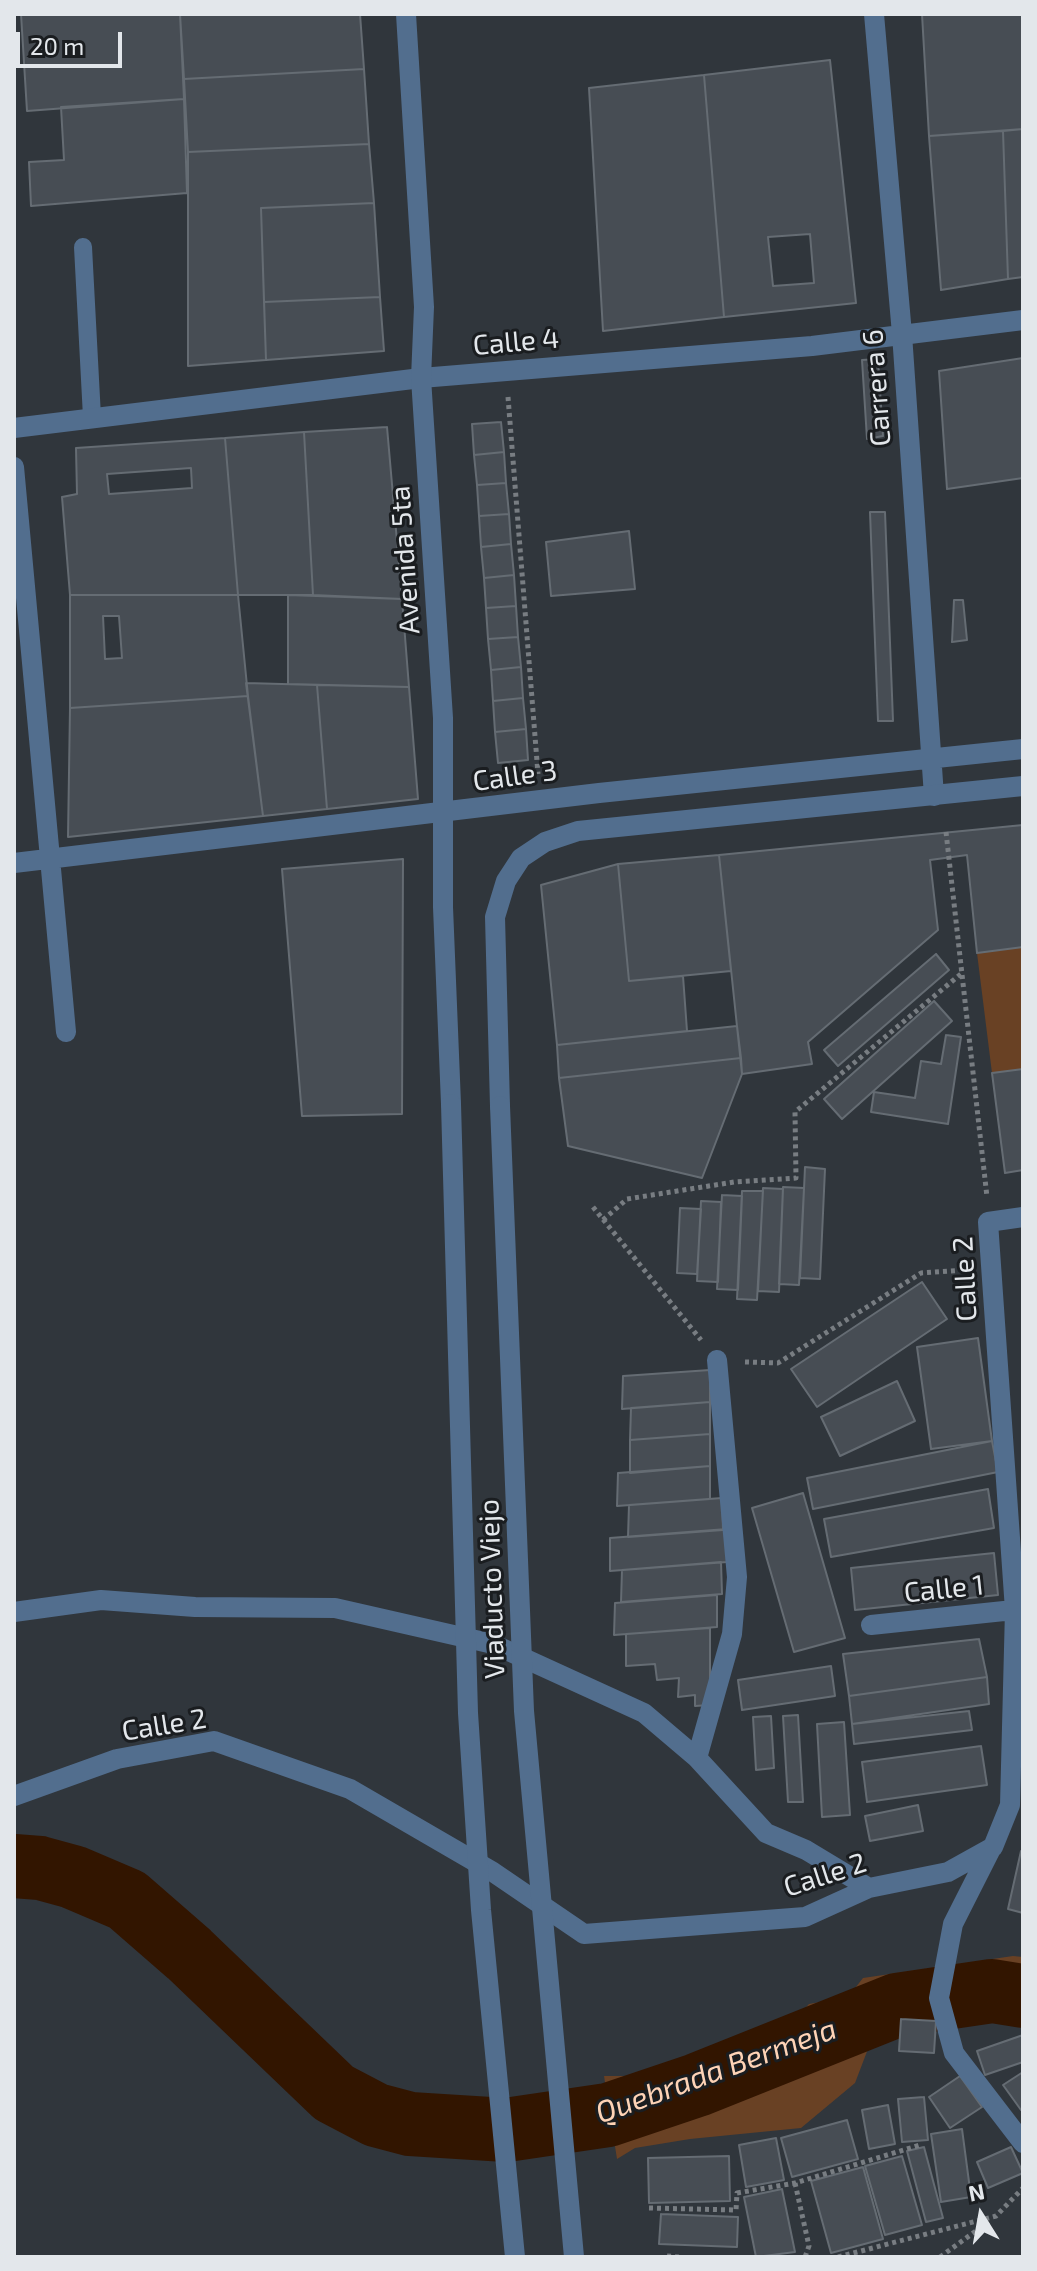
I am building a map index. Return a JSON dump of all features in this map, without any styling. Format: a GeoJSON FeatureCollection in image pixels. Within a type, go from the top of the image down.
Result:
{"type":"FeatureCollection","features":[{"type":"Feature","properties":{"kind":"street","name":"Avenida 5ta"},"geometry":{"type":"LineString","coordinates":[[406,14],[424,307],[421,378],[443,718],[443,907],[451,1104]]}},
{"type":"Feature","properties":{"kind":"street","name":"Carrera 6"},"geometry":{"type":"LineString","coordinates":[[874,14],[902,334],[934,796]]}},
{"type":"Feature","properties":{"kind":"street","name":"Calle 4"},"geometry":{"type":"LineString","coordinates":[[14,428],[421,378],[812,346],[1023,320]]}},
{"type":"Feature","properties":{"kind":"street"},"geometry":{"type":"LineString","coordinates":[[14,467],[66,1032]]}},
{"type":"Feature","properties":{"kind":"street","name":"Calle 3"},"geometry":{"type":"LineString","coordinates":[[14,863],[444,814],[599,793],[1023,749]]}},
{"type":"Feature","properties":{"kind":"street"},"geometry":{"type":"LineString","coordinates":[[934,796],[1023,786]]}},
{"type":"Feature","properties":{"kind":"street","name":"Viaducto Viejo"},"geometry":{"type":"LineString","coordinates":[[574,2257],[524,1711],[495,917],[506,881],[521,858],[545,842],[578,831],[934,796]]}},
{"type":"Feature","properties":{"kind":"street","name":"Viaducto Viejo"},"geometry":{"type":"LineString","coordinates":[[451,1104],[468,1713],[481,1910],[515,2257]]}},
{"type":"Feature","properties":{"kind":"street","name":"Calle 2"},"geometry":{"type":"LineString","coordinates":[[14,1796],[117,1759],[214,1741],[350,1789],[493,1872],[584,1934],[805,1917],[869,1888],[948,1872],[993,1847],[1010,1805],[1019,1609],[988,1222],[1023,1217]]}},
{"type":"Feature","properties":{"kind":"street"},"geometry":{"type":"LineString","coordinates":[[697,1758],[732,1634],[737,1577],[717,1360]]}},
{"type":"Feature","properties":{"kind":"street"},"geometry":{"type":"LineString","coordinates":[[14,1612],[101,1600],[195,1607],[335,1608],[493,1644],[644,1713],[697,1758],[766,1833],[806,1850],[869,1888]]}},
{"type":"Feature","properties":{"kind":"street","name":"Calle 1"},"geometry":{"type":"LineString","coordinates":[[871,1625],[1019,1609]]}},
{"type":"Feature","properties":{"kind":"street"},"geometry":{"type":"LineString","coordinates":[[993,1847],[953,1924],[939,1998],[954,2053],[1023,2143]]}},
{"type":"Feature","properties":{"kind":"lane"},"geometry":{"type":"LineString","coordinates":[[83,247],[92,417]]}},
{"type":"Feature","properties":{"kind":"path"},"geometry":{"type":"LineString","coordinates":[[508,396],[539,787]]}},
{"type":"Feature","properties":{"kind":"path"},"geometry":{"type":"LineString","coordinates":[[946,832],[988,1222]]}},
{"type":"Feature","properties":{"kind":"path"},"geometry":{"type":"LineString","coordinates":[[603,1220],[627,1199],[734,1182],[796,1178],[795,1112],[962,973]]}},
{"type":"Feature","properties":{"kind":"path"},"geometry":{"type":"LineString","coordinates":[[593,1207],[717,1360],[778,1363],[921,1273],[992,1268]]}},
{"type":"Feature","properties":{"kind":"path"},"geometry":{"type":"LineString","coordinates":[[649,2208],[736,2210],[737,2193],[795,2183],[920,2145]]}},
{"type":"Feature","properties":{"kind":"path"},"geometry":{"type":"LineString","coordinates":[[795,2183],[809,2246],[805,2257]]}},
{"type":"Feature","properties":{"kind":"path"},"geometry":{"type":"LineString","coordinates":[[941,2256],[996,2216],[1023,2188]]}},
{"type":"Feature","properties":{"kind":"path"},"geometry":{"type":"LineString","coordinates":[[838,2257],[996,2216]]}},
{"type":"Feature","properties":{"kind":"path"},"geometry":{"type":"LineString","coordinates":[[667,2256],[679,2257]]}},
{"type":"Feature","properties":{"kind":"path"},"geometry":{"type":"LineString","coordinates":[[941,2256],[951,2257]]}},
{"type":"Feature","properties":{"kind":"shaded area"},"geometry":{"type":"Polygon","coordinates":[[[1023,947],[1023,1069],[992,1073],[977,953],[1023,947]]]}},
{"type":"Feature","properties":{"kind":"shaded area"},"geometry":{"type":"Polygon","coordinates":[[[1023,1957],[1023,2023],[979,2015],[897,2013],[871,2041],[855,2083],[801,2128],[635,2148],[617,2159],[604,2076],[662,2076],[713,2065],[766,2034],[787,2028],[809,2004],[848,1997],[863,1978],[1023,1957]]]}},
{"type":"Feature","properties":{"kind":"building"},"geometry":{"type":"Polygon","coordinates":[[[21,14],[180,14],[184,99],[27,111],[21,14]]]}},
{"type":"Feature","properties":{"kind":"building"},"geometry":{"type":"Polygon","coordinates":[[[180,14],[360,14],[364,69],[184,79],[180,14]]]}},
{"type":"Feature","properties":{"kind":"building"},"geometry":{"type":"Polygon","coordinates":[[[922,14],[1023,14],[1023,129],[929,136],[922,14]]]}},
{"type":"Feature","properties":{"kind":"building"},"geometry":{"type":"Polygon","coordinates":[[[830,60],[856,303],[724,317],[704,75],[830,60]],[[810,234],[768,237],[773,286],[814,283],[810,234]]]}},
{"type":"Feature","properties":{"kind":"building"},"geometry":{"type":"Polygon","coordinates":[[[364,69],[369,144],[188,152],[184,79],[364,69]]]}},
{"type":"Feature","properties":{"kind":"building"},"geometry":{"type":"Polygon","coordinates":[[[704,75],[724,317],[603,331],[589,88],[704,75]]]}},
{"type":"Feature","properties":{"kind":"building"},"geometry":{"type":"Polygon","coordinates":[[[184,99],[187,193],[31,206],[29,162],[64,160],[61,107],[184,99]]]}},
{"type":"Feature","properties":{"kind":"building"},"geometry":{"type":"Polygon","coordinates":[[[1023,129],[1023,277],[1008,279],[1003,131],[1023,129]]]}},
{"type":"Feature","properties":{"kind":"building"},"geometry":{"type":"Polygon","coordinates":[[[1003,131],[1008,279],[941,290],[929,136],[1003,131]]]}},
{"type":"Feature","properties":{"kind":"building"},"geometry":{"type":"Polygon","coordinates":[[[369,144],[374,203],[261,208],[266,360],[188,366],[188,152],[369,144]]]}},
{"type":"Feature","properties":{"kind":"building"},"geometry":{"type":"Polygon","coordinates":[[[374,203],[380,297],[264,302],[261,208],[374,203]]]}},
{"type":"Feature","properties":{"kind":"building"},"geometry":{"type":"Polygon","coordinates":[[[380,297],[384,351],[266,360],[264,302],[380,297]]]}},
{"type":"Feature","properties":{"kind":"building"},"geometry":{"type":"Polygon","coordinates":[[[1023,358],[1023,478],[947,489],[939,371],[1023,358]]]}},
{"type":"Feature","properties":{"kind":"building"},"geometry":{"type":"Polygon","coordinates":[[[878,359],[883,436],[867,439],[862,360],[878,359]]]}},
{"type":"Feature","properties":{"kind":"building"},"geometry":{"type":"Polygon","coordinates":[[[501,422],[504,452],[474,455],[472,424],[501,422]]]}},
{"type":"Feature","properties":{"kind":"building"},"geometry":{"type":"Polygon","coordinates":[[[387,427],[402,599],[313,595],[304,432],[387,427]]]}},
{"type":"Feature","properties":{"kind":"building"},"geometry":{"type":"Polygon","coordinates":[[[304,432],[313,595],[238,595],[225,438],[304,432]]]}},
{"type":"Feature","properties":{"kind":"building"},"geometry":{"type":"Polygon","coordinates":[[[225,438],[238,595],[70,595],[62,497],[77,494],[76,448],[225,438]],[[191,468],[107,474],[109,494],[192,488],[191,468]]]}},
{"type":"Feature","properties":{"kind":"building"},"geometry":{"type":"Polygon","coordinates":[[[504,452],[506,483],[477,485],[474,455],[504,452]]]}},
{"type":"Feature","properties":{"kind":"building"},"geometry":{"type":"Polygon","coordinates":[[[506,483],[509,514],[479,516],[477,485],[506,483]]]}},
{"type":"Feature","properties":{"kind":"building"},"geometry":{"type":"Polygon","coordinates":[[[870,512],[885,512],[893,721],[878,721],[870,512]]]}},
{"type":"Feature","properties":{"kind":"building"},"geometry":{"type":"Polygon","coordinates":[[[509,514],[511,544],[481,547],[479,516],[509,514]]]}},
{"type":"Feature","properties":{"kind":"building"},"geometry":{"type":"Polygon","coordinates":[[[629,531],[635,589],[551,596],[546,542],[629,531]]]}},
{"type":"Feature","properties":{"kind":"building"},"geometry":{"type":"Polygon","coordinates":[[[511,544],[514,575],[484,578],[481,547],[511,544]]]}},
{"type":"Feature","properties":{"kind":"building"},"geometry":{"type":"Polygon","coordinates":[[[514,575],[516,606],[486,608],[484,578],[514,575]]]}},
{"type":"Feature","properties":{"kind":"building"},"geometry":{"type":"Polygon","coordinates":[[[70,595],[238,595],[248,696],[70,708],[70,595]],[[103,616],[105,659],[122,658],[119,616],[103,616]]]}},
{"type":"Feature","properties":{"kind":"building"},"geometry":{"type":"Polygon","coordinates":[[[288,595],[402,599],[409,687],[288,684],[288,595]]]}},
{"type":"Feature","properties":{"kind":"building"},"geometry":{"type":"Polygon","coordinates":[[[954,600],[963,600],[967,640],[952,642],[954,600]]]}},
{"type":"Feature","properties":{"kind":"building"},"geometry":{"type":"Polygon","coordinates":[[[516,606],[518,637],[488,639],[486,608],[516,606]]]}},
{"type":"Feature","properties":{"kind":"building"},"geometry":{"type":"Polygon","coordinates":[[[518,637],[521,667],[491,670],[488,639],[518,637]]]}},
{"type":"Feature","properties":{"kind":"building"},"geometry":{"type":"Polygon","coordinates":[[[521,667],[523,698],[493,701],[491,670],[521,667]]]}},
{"type":"Feature","properties":{"kind":"building"},"geometry":{"type":"Polygon","coordinates":[[[246,683],[317,685],[327,809],[263,816],[246,683]]]}},
{"type":"Feature","properties":{"kind":"building"},"geometry":{"type":"Polygon","coordinates":[[[317,685],[409,687],[418,799],[327,809],[317,685]]]}},
{"type":"Feature","properties":{"kind":"building"},"geometry":{"type":"Polygon","coordinates":[[[248,696],[263,816],[68,837],[70,708],[248,696]]]}},
{"type":"Feature","properties":{"kind":"building"},"geometry":{"type":"Polygon","coordinates":[[[523,698],[526,729],[495,732],[493,701],[523,698]]]}},
{"type":"Feature","properties":{"kind":"building"},"geometry":{"type":"Polygon","coordinates":[[[526,729],[528,760],[498,763],[495,732],[526,729]]]}},
{"type":"Feature","properties":{"kind":"building"},"geometry":{"type":"Polygon","coordinates":[[[1023,825],[1023,947],[977,953],[967,855],[930,860],[938,930],[808,1042],[812,1064],[742,1074],[719,855],[1023,825]]]}},
{"type":"Feature","properties":{"kind":"building"},"geometry":{"type":"Polygon","coordinates":[[[719,855],[731,971],[629,981],[618,864],[719,855]]]}},
{"type":"Feature","properties":{"kind":"building"},"geometry":{"type":"Polygon","coordinates":[[[403,859],[402,1114],[302,1116],[282,869],[403,859]]]}},
{"type":"Feature","properties":{"kind":"building"},"geometry":{"type":"Polygon","coordinates":[[[618,864],[629,981],[683,976],[687,1031],[557,1045],[541,885],[618,864]]]}},
{"type":"Feature","properties":{"kind":"building"},"geometry":{"type":"Polygon","coordinates":[[[936,954],[949,970],[838,1066],[824,1050],[936,954]]]}},
{"type":"Feature","properties":{"kind":"building"},"geometry":{"type":"Polygon","coordinates":[[[934,1001],[952,1021],[842,1119],[824,1099],[934,1001]]]}},
{"type":"Feature","properties":{"kind":"building"},"geometry":{"type":"Polygon","coordinates":[[[737,1026],[741,1058],[559,1078],[557,1045],[737,1026]]]}},
{"type":"Feature","properties":{"kind":"building"},"geometry":{"type":"Polygon","coordinates":[[[946,1035],[961,1037],[948,1124],[871,1112],[874,1092],[915,1098],[921,1061],[941,1064],[946,1035]]]}},
{"type":"Feature","properties":{"kind":"building"},"geometry":{"type":"Polygon","coordinates":[[[741,1058],[742,1074],[702,1178],[568,1146],[559,1078],[741,1058]]]}},
{"type":"Feature","properties":{"kind":"building"},"geometry":{"type":"Polygon","coordinates":[[[1023,1069],[1023,1170],[1005,1173],[992,1073],[1023,1069]]]}},
{"type":"Feature","properties":{"kind":"building"},"geometry":{"type":"Polygon","coordinates":[[[805,1167],[825,1169],[820,1279],[800,1278],[805,1167]]]}},
{"type":"Feature","properties":{"kind":"building"},"geometry":{"type":"Polygon","coordinates":[[[783,1187],[804,1188],[799,1285],[779,1284],[783,1187]]]}},
{"type":"Feature","properties":{"kind":"building"},"geometry":{"type":"Polygon","coordinates":[[[763,1188],[783,1189],[779,1292],[758,1291],[763,1188]]]}},
{"type":"Feature","properties":{"kind":"building"},"geometry":{"type":"Polygon","coordinates":[[[742,1191],[763,1191],[757,1300],[737,1299],[742,1191]]]}},
{"type":"Feature","properties":{"kind":"building"},"geometry":{"type":"Polygon","coordinates":[[[722,1195],[742,1196],[738,1290],[717,1289],[722,1195]]]}},
{"type":"Feature","properties":{"kind":"building"},"geometry":{"type":"Polygon","coordinates":[[[701,1201],[721,1202],[718,1282],[697,1281],[701,1201]]]}},
{"type":"Feature","properties":{"kind":"building"},"geometry":{"type":"Polygon","coordinates":[[[680,1208],[701,1209],[697,1274],[677,1273],[680,1208]]]}},
{"type":"Feature","properties":{"kind":"building"},"geometry":{"type":"Polygon","coordinates":[[[922,1282],[947,1319],[817,1407],[791,1369],[922,1282]]]}},
{"type":"Feature","properties":{"kind":"building"},"geometry":{"type":"Polygon","coordinates":[[[978,1338],[992,1441],[931,1449],[917,1347],[978,1338]]]}},
{"type":"Feature","properties":{"kind":"building"},"geometry":{"type":"Polygon","coordinates":[[[710,1370],[710,1402],[622,1409],[623,1376],[710,1370]]]}},
{"type":"Feature","properties":{"kind":"building"},"geometry":{"type":"Polygon","coordinates":[[[897,1381],[915,1421],[840,1456],[821,1417],[897,1381]]]}},
{"type":"Feature","properties":{"kind":"building"},"geometry":{"type":"Polygon","coordinates":[[[710,1402],[710,1434],[630,1440],[631,1408],[710,1402]]]}},
{"type":"Feature","properties":{"kind":"building"},"geometry":{"type":"Polygon","coordinates":[[[710,1434],[710,1466],[630,1473],[630,1440],[710,1434]]]}},
{"type":"Feature","properties":{"kind":"building"},"geometry":{"type":"Polygon","coordinates":[[[992,1441],[998,1472],[813,1509],[807,1478],[992,1441]]]}},
{"type":"Feature","properties":{"kind":"building"},"geometry":{"type":"Polygon","coordinates":[[[710,1466],[710,1499],[617,1506],[618,1473],[710,1466]]]}},
{"type":"Feature","properties":{"kind":"building"},"geometry":{"type":"Polygon","coordinates":[[[988,1489],[994,1528],[831,1557],[824,1519],[988,1489]]]}},
{"type":"Feature","properties":{"kind":"building"},"geometry":{"type":"Polygon","coordinates":[[[803,1493],[845,1638],[794,1652],[752,1508],[803,1493]]]}},
{"type":"Feature","properties":{"kind":"building"},"geometry":{"type":"Polygon","coordinates":[[[722,1498],[723,1530],[628,1537],[629,1505],[722,1498]]]}},
{"type":"Feature","properties":{"kind":"building"},"geometry":{"type":"Polygon","coordinates":[[[727,1529],[727,1562],[610,1571],[610,1538],[727,1529]]]}},
{"type":"Feature","properties":{"kind":"building"},"geometry":{"type":"Polygon","coordinates":[[[994,1553],[998,1595],[855,1610],[851,1568],[994,1553]]]}},
{"type":"Feature","properties":{"kind":"building"},"geometry":{"type":"Polygon","coordinates":[[[721,1562],[722,1594],[621,1602],[622,1570],[721,1562]]]}},
{"type":"Feature","properties":{"kind":"building"},"geometry":{"type":"Polygon","coordinates":[[[717,1595],[717,1627],[614,1635],[615,1603],[717,1595]]]}},
{"type":"Feature","properties":{"kind":"building"},"geometry":{"type":"Polygon","coordinates":[[[710,1628],[710,1705],[695,1706],[695,1695],[678,1697],[679,1678],[657,1680],[655,1664],[626,1666],[626,1634],[710,1628]]]}},
{"type":"Feature","properties":{"kind":"building"},"geometry":{"type":"Polygon","coordinates":[[[979,1639],[987,1677],[849,1696],[843,1654],[979,1639]]]}},
{"type":"Feature","properties":{"kind":"building"},"geometry":{"type":"Polygon","coordinates":[[[831,1666],[835,1696],[742,1710],[738,1680],[831,1666]]]}},
{"type":"Feature","properties":{"kind":"building"},"geometry":{"type":"Polygon","coordinates":[[[987,1677],[989,1704],[852,1724],[849,1696],[987,1677]]]}},
{"type":"Feature","properties":{"kind":"building"},"geometry":{"type":"Polygon","coordinates":[[[969,1711],[972,1730],[854,1744],[852,1724],[969,1711]]]}},
{"type":"Feature","properties":{"kind":"building"},"geometry":{"type":"Polygon","coordinates":[[[798,1715],[803,1802],[788,1802],[783,1716],[798,1715]]]}},
{"type":"Feature","properties":{"kind":"building"},"geometry":{"type":"Polygon","coordinates":[[[771,1716],[774,1768],[756,1770],[753,1717],[771,1716]]]}},
{"type":"Feature","properties":{"kind":"building"},"geometry":{"type":"Polygon","coordinates":[[[844,1722],[850,1815],[822,1817],[817,1724],[844,1722]]]}},
{"type":"Feature","properties":{"kind":"building"},"geometry":{"type":"Polygon","coordinates":[[[981,1746],[987,1785],[867,1802],[862,1762],[981,1746]]]}},
{"type":"Feature","properties":{"kind":"building"},"geometry":{"type":"Polygon","coordinates":[[[918,1805],[923,1831],[870,1841],[865,1816],[918,1805]]]}},
{"type":"Feature","properties":{"kind":"building"},"geometry":{"type":"Polygon","coordinates":[[[1023,1852],[1023,1913],[1008,1909],[1023,1852]]]}},
{"type":"Feature","properties":{"kind":"building"},"geometry":{"type":"Polygon","coordinates":[[[901,2019],[936,2021],[934,2053],[899,2051],[901,2019]]]}},
{"type":"Feature","properties":{"kind":"building"},"geometry":{"type":"Polygon","coordinates":[[[1023,2035],[1023,2062],[985,2075],[977,2051],[1023,2035]]]}},
{"type":"Feature","properties":{"kind":"building"},"geometry":{"type":"Polygon","coordinates":[[[1023,2072],[1023,2108],[1021,2110],[1003,2085],[1023,2072]]]}},
{"type":"Feature","properties":{"kind":"building"},"geometry":{"type":"Polygon","coordinates":[[[960,2076],[982,2107],[950,2128],[929,2097],[960,2076]]]}},
{"type":"Feature","properties":{"kind":"building"},"geometry":{"type":"Polygon","coordinates":[[[924,2097],[928,2140],[902,2142],[898,2099],[924,2097]]]}},
{"type":"Feature","properties":{"kind":"building"},"geometry":{"type":"Polygon","coordinates":[[[888,2105],[895,2144],[869,2149],[862,2110],[888,2105]]]}},
{"type":"Feature","properties":{"kind":"building"},"geometry":{"type":"Polygon","coordinates":[[[847,2120],[858,2159],[792,2177],[781,2138],[847,2120]]]}},
{"type":"Feature","properties":{"kind":"building"},"geometry":{"type":"Polygon","coordinates":[[[962,2129],[971,2197],[941,2202],[931,2134],[962,2129]]]}},
{"type":"Feature","properties":{"kind":"building"},"geometry":{"type":"Polygon","coordinates":[[[776,2138],[784,2180],[746,2187],[739,2145],[776,2138]]]}},
{"type":"Feature","properties":{"kind":"building"},"geometry":{"type":"Polygon","coordinates":[[[924,2147],[943,2218],[926,2222],[907,2151],[924,2147]]]}},
{"type":"Feature","properties":{"kind":"building"},"geometry":{"type":"Polygon","coordinates":[[[1011,2147],[1023,2173],[988,2188],[977,2162],[1011,2147]]]}},
{"type":"Feature","properties":{"kind":"building"},"geometry":{"type":"Polygon","coordinates":[[[729,2156],[730,2201],[649,2203],[648,2158],[729,2156]]]}},
{"type":"Feature","properties":{"kind":"building"},"geometry":{"type":"Polygon","coordinates":[[[902,2156],[922,2225],[885,2235],[865,2166],[902,2156]]]}},
{"type":"Feature","properties":{"kind":"building"},"geometry":{"type":"Polygon","coordinates":[[[863,2167],[883,2239],[831,2253],[811,2181],[863,2167]]]}},
{"type":"Feature","properties":{"kind":"building"},"geometry":{"type":"Polygon","coordinates":[[[782,2189],[795,2252],[756,2257],[744,2197],[782,2189]]]}},
{"type":"Feature","properties":{"kind":"building"},"geometry":{"type":"Polygon","coordinates":[[[661,2214],[738,2217],[737,2247],[659,2244],[661,2214]]]}},
{"type":"Feature","properties":{"kind":"waterway","name":"Quebrada Bermeja"},"geometry":{"type":"LineString","coordinates":[[14,1866],[40,1868],[73,1877],[127,1900],[189,1954],[334,2093],[376,2115],[410,2124],[506,2130],[608,2115],[697,2085],[897,2005],[992,1991],[1023,1996]]}}]}
